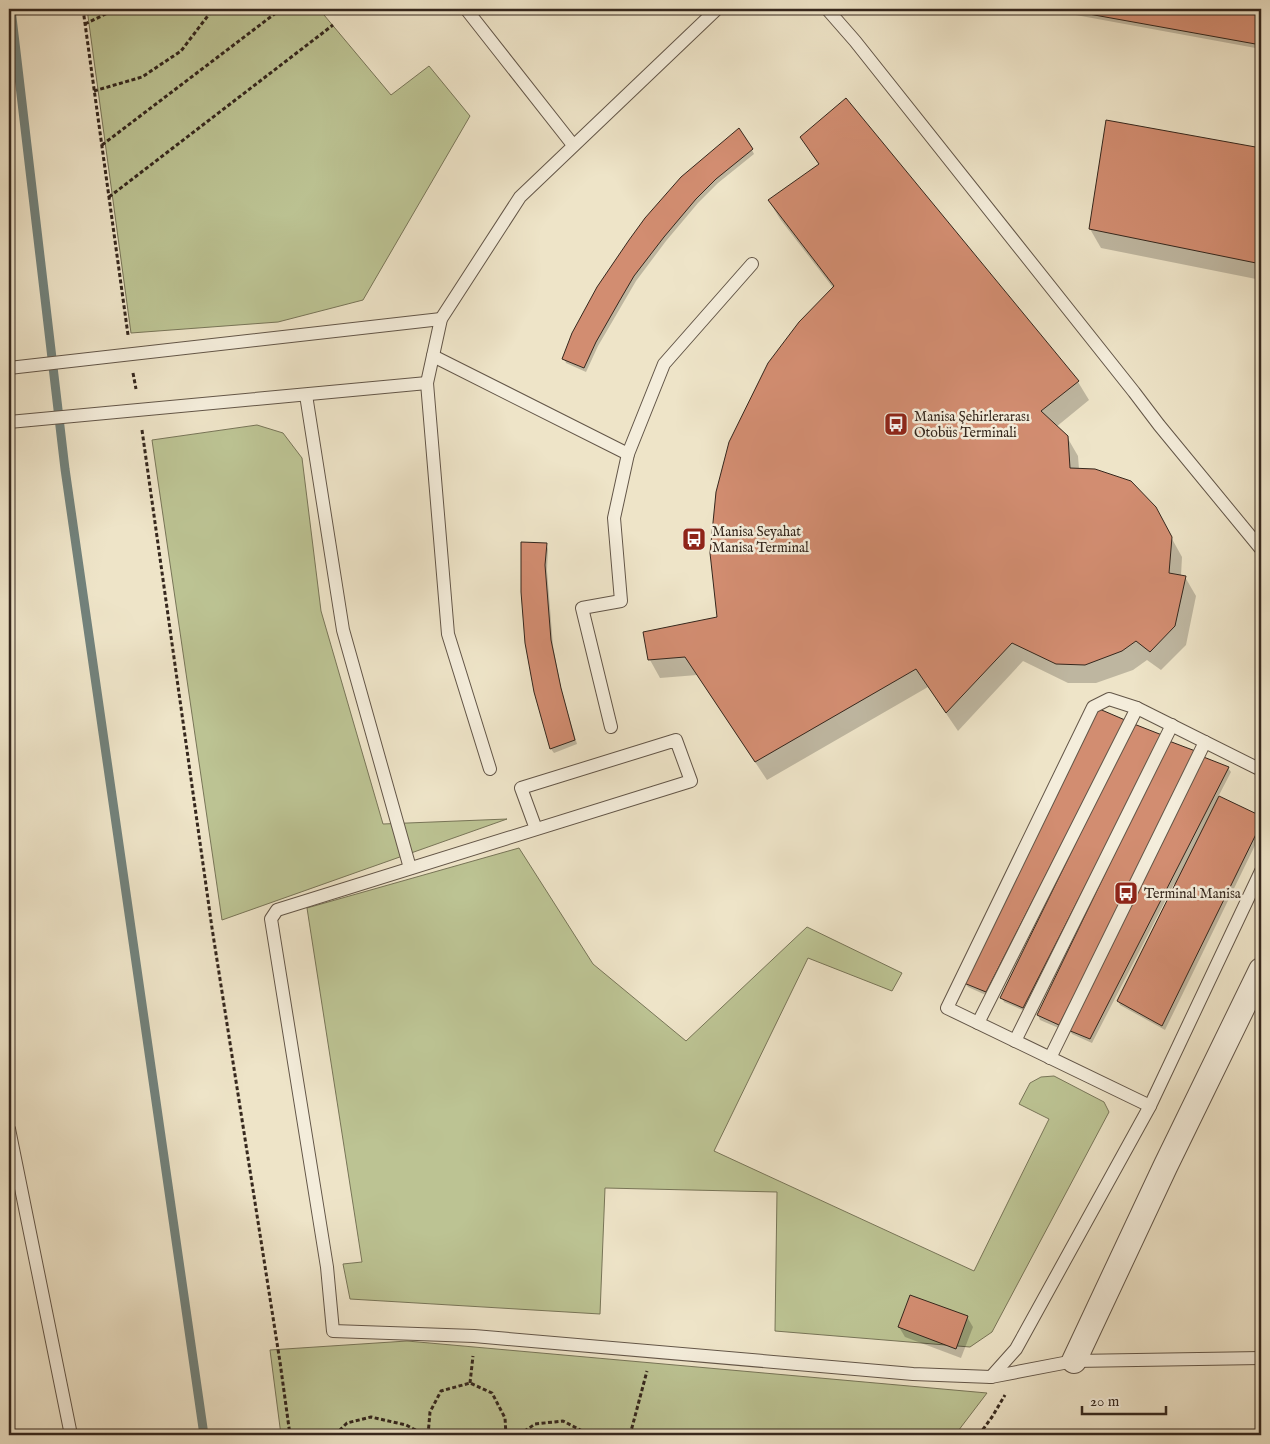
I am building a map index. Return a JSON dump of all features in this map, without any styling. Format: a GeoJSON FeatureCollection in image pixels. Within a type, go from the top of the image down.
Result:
{"type":"FeatureCollection","features":[{"type":"Feature","properties":{"kind":"street"},"geometry":{"type":"LineString","coordinates":[[1074,1361],[1165,1167],[1261,970]]}},
{"type":"Feature","properties":{"kind":"lane"},"geometry":{"type":"LineString","coordinates":[[466,9],[573,145]]}},
{"type":"Feature","properties":{"kind":"lane"},"geometry":{"type":"LineString","coordinates":[[490,769],[448,634],[427,384],[441,320],[520,197],[717,9]]}},
{"type":"Feature","properties":{"kind":"lane"},"geometry":{"type":"LineString","coordinates":[[827,9],[919,121],[1159,425],[1261,549]]}},
{"type":"Feature","properties":{"kind":"lane"},"geometry":{"type":"LineString","coordinates":[[611,727],[582,608],[621,602],[614,518],[628,454],[664,364],[752,264]]}},
{"type":"Feature","properties":{"kind":"lane"},"geometry":{"type":"LineString","coordinates":[[9,368],[441,320]]}},
{"type":"Feature","properties":{"kind":"lane"},"geometry":{"type":"LineString","coordinates":[[433,356],[628,454]]}},
{"type":"Feature","properties":{"kind":"lane"},"geometry":{"type":"LineString","coordinates":[[9,422],[427,384]]}},
{"type":"Feature","properties":{"kind":"lane"},"geometry":{"type":"LineString","coordinates":[[306,395],[344,630],[410,868]]}},
{"type":"Feature","properties":{"kind":"lane"},"geometry":{"type":"LineString","coordinates":[[1150,1106],[947,1008],[1093,707],[1109,700],[1137,708],[1261,770]]}},
{"type":"Feature","properties":{"kind":"lane"},"geometry":{"type":"LineString","coordinates":[[978,1023],[1137,708]]}},
{"type":"Feature","properties":{"kind":"lane"},"geometry":{"type":"LineString","coordinates":[[1014,1041],[1172,725]]}},
{"type":"Feature","properties":{"kind":"lane"},"geometry":{"type":"LineString","coordinates":[[536,829],[520,788],[676,740],[691,780],[536,829],[277,910],[270,919],[327,1267],[334,1331],[474,1336],[914,1374],[991,1377],[1074,1361],[1261,1358]]}},
{"type":"Feature","properties":{"kind":"lane"},"geometry":{"type":"LineString","coordinates":[[1050,1058],[1205,742]]}},
{"type":"Feature","properties":{"kind":"lane"},"geometry":{"type":"LineString","coordinates":[[991,1377],[1016,1349],[1150,1106],[1261,871]]}},
{"type":"Feature","properties":{"kind":"lane"},"geometry":{"type":"LineString","coordinates":[[9,1129],[71,1435]]}},
{"type":"Feature","properties":{"kind":"path"},"geometry":{"type":"LineString","coordinates":[[83,9],[212,928],[290,1435]]}},
{"type":"Feature","properties":{"kind":"path"},"geometry":{"type":"LineString","coordinates":[[85,24],[116,9]]}},
{"type":"Feature","properties":{"kind":"path"},"geometry":{"type":"LineString","coordinates":[[94,91],[142,77],[181,51],[213,9]]}},
{"type":"Feature","properties":{"kind":"path"},"geometry":{"type":"LineString","coordinates":[[102,145],[281,9]]}},
{"type":"Feature","properties":{"kind":"path"},"geometry":{"type":"LineString","coordinates":[[109,198],[333,25]]}},
{"type":"Feature","properties":{"kind":"path"},"geometry":{"type":"LineString","coordinates":[[470,1383],[474,1336]]}},
{"type":"Feature","properties":{"kind":"path"},"geometry":{"type":"LineString","coordinates":[[630,1435],[652,1351]]}},
{"type":"Feature","properties":{"kind":"path"},"geometry":{"type":"LineString","coordinates":[[979,1435],[1018,1373]]}},
{"type":"Feature","properties":{"kind":"path"},"geometry":{"type":"LineString","coordinates":[[335,1435],[347,1423],[372,1417],[406,1425],[426,1435],[430,1412],[441,1391],[470,1383],[492,1392],[505,1418],[506,1435]]}},
{"type":"Feature","properties":{"kind":"path"},"geometry":{"type":"LineString","coordinates":[[519,1435],[535,1424],[564,1422],[590,1435]]}},
{"type":"Feature","properties":{"kind":"green space"},"geometry":{"type":"Polygon","coordinates":[[[87,9],[319,9],[391,95],[429,66],[470,116],[363,300],[278,322],[131,333],[87,9]]]}},
{"type":"Feature","properties":{"kind":"green space"},"geometry":{"type":"Polygon","coordinates":[[[257,425],[283,433],[302,458],[321,611],[383,824],[507,819],[222,920],[152,440],[257,425]]]}},
{"type":"Feature","properties":{"kind":"green space"},"geometry":{"type":"Polygon","coordinates":[[[519,848],[593,964],[686,1041],[807,927],[902,973],[892,991],[808,958],[714,1151],[974,1271],[1049,1119],[1019,1104],[1030,1083],[1041,1077],[1054,1076],[1104,1102],[1109,1112],[992,1332],[970,1347],[775,1331],[777,1192],[605,1188],[600,1314],[350,1299],[343,1264],[362,1262],[307,908],[519,848]]]}},
{"type":"Feature","properties":{"kind":"green space"},"geometry":{"type":"Polygon","coordinates":[[[407,1341],[987,1393],[955,1435],[281,1435],[270,1350],[407,1341]]]}},
{"type":"Feature","properties":{"kind":"building"},"geometry":{"type":"Polygon","coordinates":[[[1061,9],[1261,9],[1261,45],[1061,9]]]}},
{"type":"Feature","properties":{"kind":"building","name":"Manisa Şehirlerarası Otobüs Terminali"},"geometry":{"type":"Polygon","coordinates":[[[846,98],[1079,381],[1041,411],[1068,436],[1070,468],[1095,469],[1131,481],[1156,507],[1172,537],[1169,573],[1186,576],[1175,626],[1150,652],[1136,641],[1122,651],[1085,665],[1056,664],[1012,643],[946,713],[916,669],[755,762],[685,657],[648,660],[643,632],[717,617],[710,553],[716,492],[729,442],[768,363],[799,322],[834,286],[768,200],[819,164],[800,137],[846,98]]]}},
{"type":"Feature","properties":{"kind":"building"},"geometry":{"type":"Polygon","coordinates":[[[1106,120],[1261,148],[1261,264],[1089,229],[1106,120]]]}},
{"type":"Feature","properties":{"kind":"building"},"geometry":{"type":"Polygon","coordinates":[[[739,128],[753,149],[716,179],[696,199],[664,237],[634,276],[596,342],[584,368],[562,359],[572,333],[597,287],[645,218],[681,177],[739,128]]]}},
{"type":"Feature","properties":{"kind":"building"},"geometry":{"type":"Polygon","coordinates":[[[521,542],[547,543],[545,565],[551,640],[575,740],[550,749],[534,692],[525,643],[521,592],[521,542]]]}},
{"type":"Feature","properties":{"kind":"building"},"geometry":{"type":"Polygon","coordinates":[[[1097,708],[1125,720],[986,992],[964,983],[1097,708]]]}},
{"type":"Feature","properties":{"kind":"building"},"geometry":{"type":"Polygon","coordinates":[[[1134,724],[1162,735],[1023,1008],[1000,998],[1134,724]]]}},
{"type":"Feature","properties":{"kind":"building"},"geometry":{"type":"Polygon","coordinates":[[[1169,741],[1198,752],[1059,1025],[1037,1015],[1169,741]]]}},
{"type":"Feature","properties":{"kind":"building"},"geometry":{"type":"Polygon","coordinates":[[[1201,756],[1229,767],[1090,1039],[1068,1030],[1201,756]]]}},
{"type":"Feature","properties":{"kind":"building"},"geometry":{"type":"Polygon","coordinates":[[[1219,796],[1261,816],[1261,824],[1162,1026],[1117,1001],[1219,796]]]}},
{"type":"Feature","properties":{"kind":"building"},"geometry":{"type":"Polygon","coordinates":[[[910,1295],[968,1316],[956,1349],[898,1327],[910,1295]]]}},
{"type":"Feature","properties":{"kind":"waterway"},"geometry":{"type":"LineString","coordinates":[[11,9],[65,469],[204,1435]]}},
{"type":"Feature","properties":{"kind":"place","name":"Manisa Şehirlerarası Otobüs Terminali"},"geometry":{"type":"Point","coordinates":[896,424]}},
{"type":"Feature","properties":{"kind":"place","name":"Manisa Seyahat Manisa Terminal"},"geometry":{"type":"Point","coordinates":[694,539]}},
{"type":"Feature","properties":{"kind":"place","name":"Terminal Manisa"},"geometry":{"type":"Point","coordinates":[1126,893]}}]}
